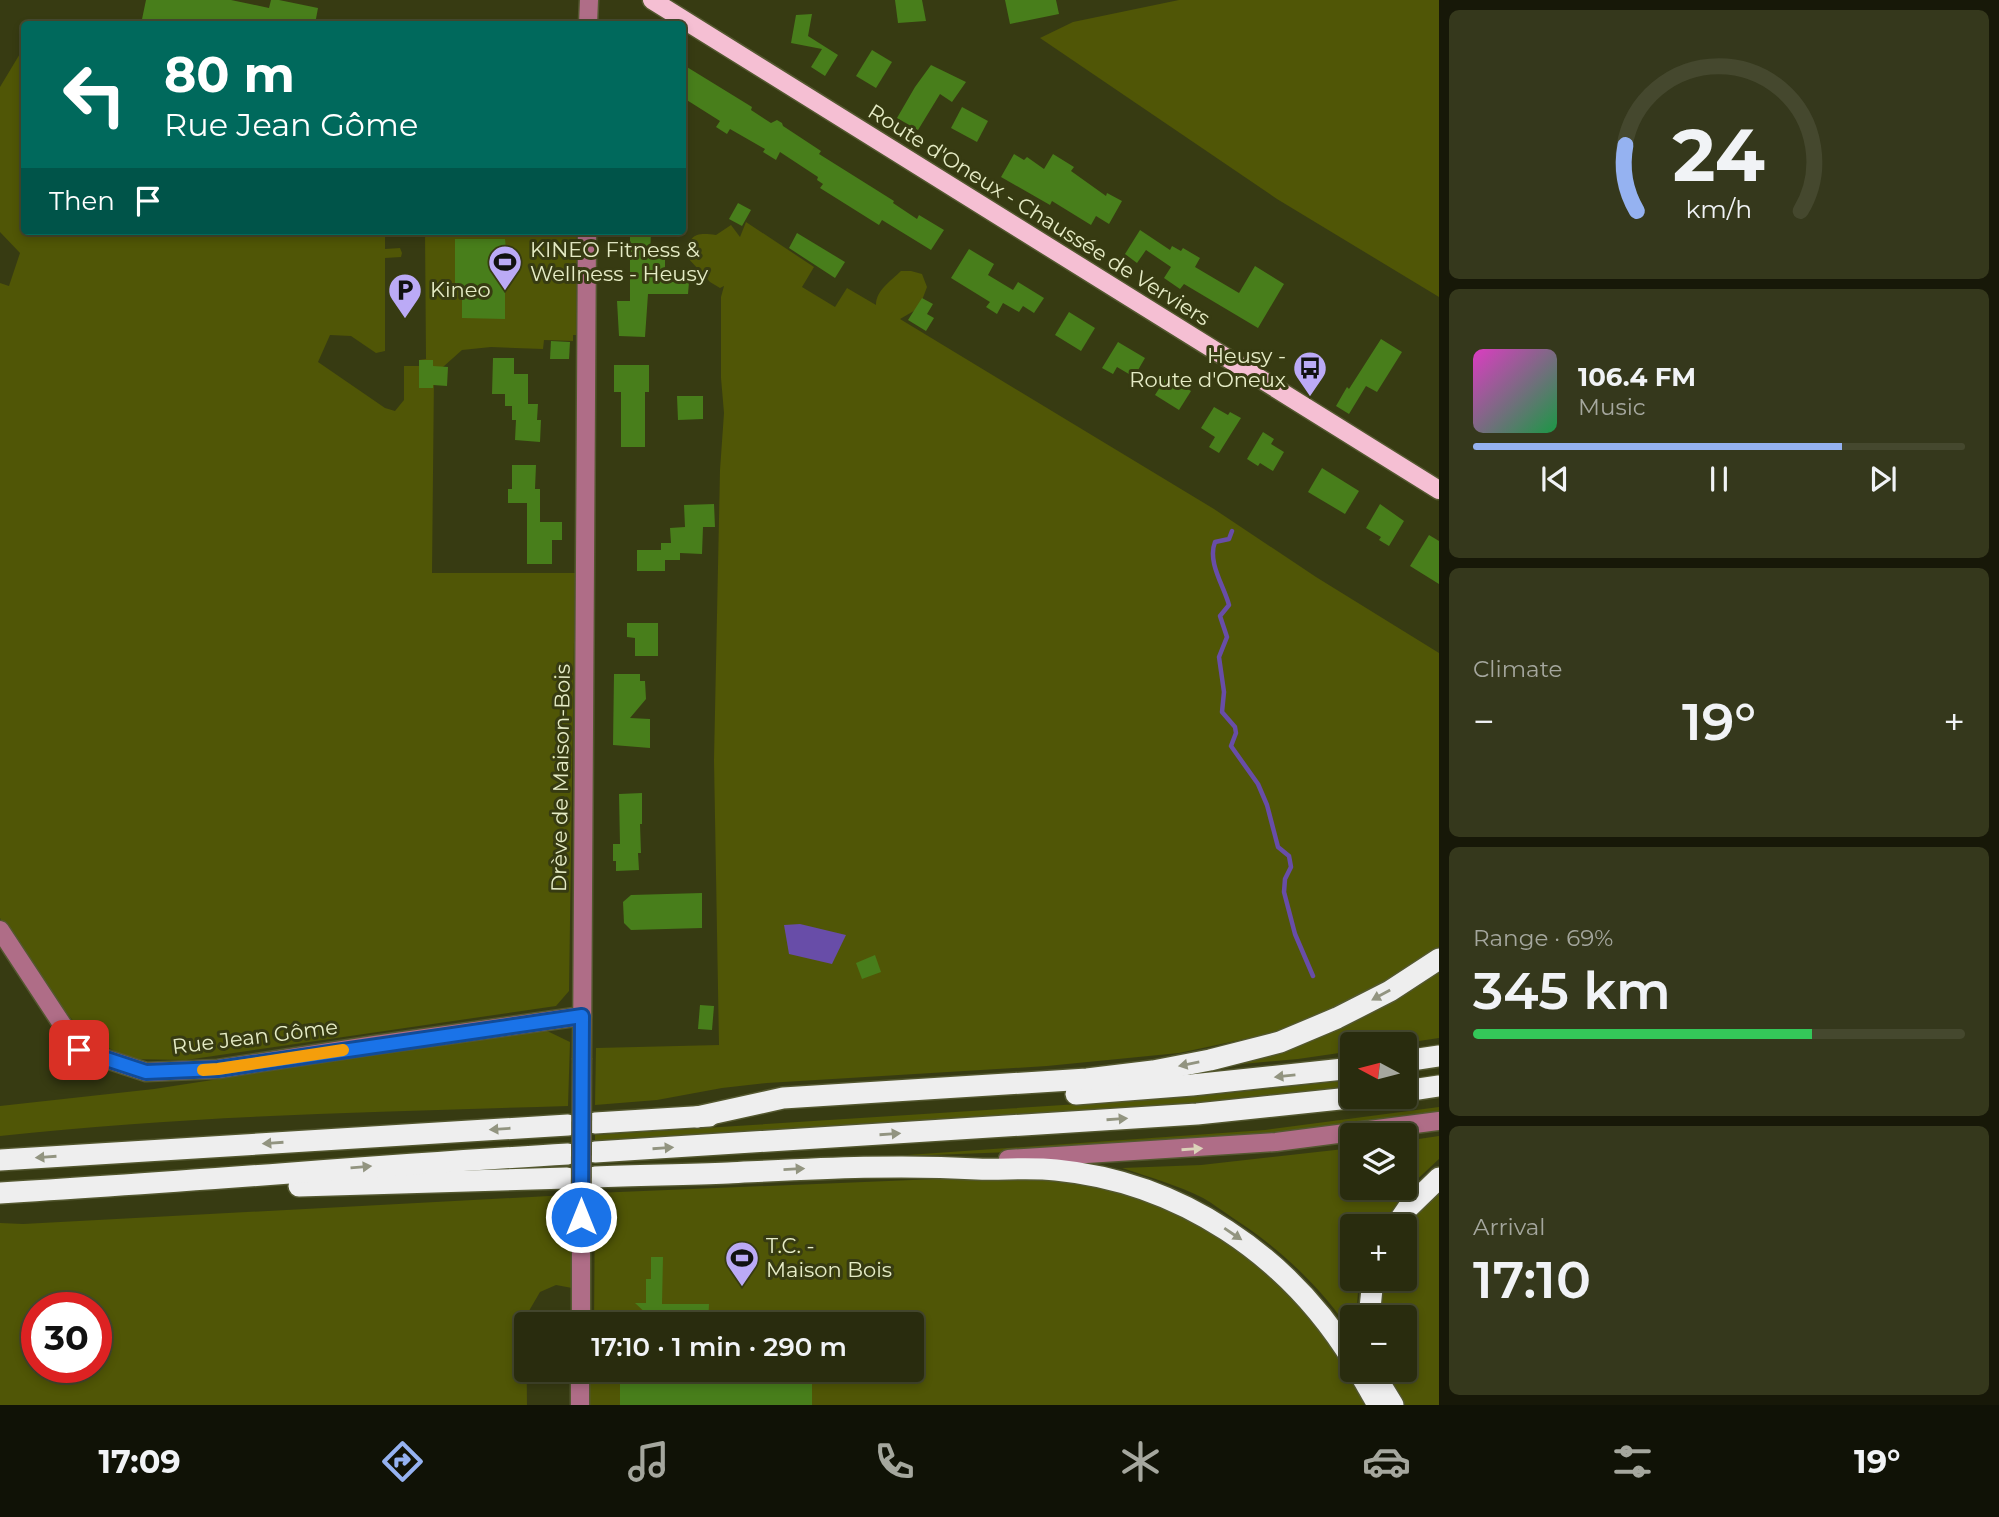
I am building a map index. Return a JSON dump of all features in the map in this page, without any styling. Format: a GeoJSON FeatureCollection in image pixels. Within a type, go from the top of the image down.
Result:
{"type":"FeatureCollection","features":[{"type":"Feature","properties":{"kind":"highway"},"geometry":{"type":"LineString","coordinates":[[697,1116],[783,1098],[1087,1079],[1153,1071],[1210,1060],[1280,1042],[1337,1018],[1390,991],[1439,959]]}},
{"type":"Feature","properties":{"kind":"highway"},"geometry":{"type":"LineString","coordinates":[[1418,1059],[1439,1056]]}},
{"type":"Feature","properties":{"kind":"highway"},"geometry":{"type":"LineString","coordinates":[[595,1123],[1141,1089],[1340,1069]]}},
{"type":"Feature","properties":{"kind":"highway"},"geometry":{"type":"LineString","coordinates":[[1418,1089],[1439,1086]]}},
{"type":"Feature","properties":{"kind":"highway"},"geometry":{"type":"LineString","coordinates":[[595,1152],[1197,1114],[1340,1099]]}},
{"type":"Feature","properties":{"kind":"highway"},"geometry":{"type":"LineString","coordinates":[[0,1160],[568,1125]]}},
{"type":"Feature","properties":{"kind":"highway"},"geometry":{"type":"LineString","coordinates":[[0,1193],[568,1154]]}},
{"type":"Feature","properties":{"kind":"highway"},"geometry":{"type":"LineString","coordinates":[[595,1177],[826,1167],[928,1166],[1055,1170],[1098,1176],[1178,1203],[1241,1239],[1277,1268],[1311,1303],[1340,1342]]}},
{"type":"Feature","properties":{"kind":"highway"},"geometry":{"type":"LineString","coordinates":[[0,1193],[203,1192],[307,1185],[567,1178]]}},
{"type":"Feature","properties":{"kind":"highway"},"geometry":{"type":"LineString","coordinates":[[1404,1214],[1439,1178]]}},
{"type":"Feature","properties":{"kind":"highway"},"geometry":{"type":"LineString","coordinates":[[1365,1382],[1378,1405]]}},
{"type":"Feature","properties":{"kind":"highway"},"geometry":{"type":"LineString","coordinates":[[1381,1382],[1393,1405]]}},
{"type":"Feature","properties":{"kind":"main road","name":"Route d'Oneux - Chaussée de Verviers"},"geometry":{"type":"LineString","coordinates":[[654,1],[1439,490]]}},
{"type":"Feature","properties":{"kind":"street"},"geometry":{"type":"LineString","coordinates":[[588,21],[589,0]]}},
{"type":"Feature","properties":{"kind":"street","name":"Drève de Maison-Bois"},"geometry":{"type":"LineString","coordinates":[[580,1312],[587,235]]}},
{"type":"Feature","properties":{"kind":"street","name":"Rue Jean Gôme"},"geometry":{"type":"LineString","coordinates":[[0,930],[79,1050],[146,1072],[218,1069],[582,1016]]}},
{"type":"Feature","properties":{"kind":"street"},"geometry":{"type":"LineString","coordinates":[[928,1166],[1276,1142],[1439,1121]]}},
{"type":"Feature","properties":{"kind":"street"},"geometry":{"type":"LineString","coordinates":[[580,1382],[580,1405]]}},
{"type":"Feature","properties":{"kind":"green space"},"geometry":{"type":"Polygon","coordinates":[[[1179,0],[1439,0],[1439,297],[1277,199],[1040,38],[1073,22],[1179,0]]]}},
{"type":"Feature","properties":{"kind":"green space"},"geometry":{"type":"Polygon","coordinates":[[[21,52],[21,235],[385,235],[385,249],[400,248],[402,253],[401,257],[385,258],[385,351],[376,353],[351,336],[330,335],[318,362],[385,408],[395,411],[404,400],[404,366],[419,366],[419,360],[426,359],[425,235],[576,235],[576,335],[573,335],[573,341],[544,340],[543,349],[491,347],[462,350],[434,375],[432,573],[575,573],[569,991],[556,1006],[186,1060],[129,1059],[85,1035],[43,985],[0,918],[0,283],[9,286],[20,253],[0,232],[0,87],[21,52]]]}},
{"type":"Feature","properties":{"kind":"green space"},"geometry":{"type":"Polygon","coordinates":[[[746,222],[814,267],[802,287],[835,307],[847,288],[876,305],[881,290],[901,271],[922,274],[927,287],[919,308],[900,319],[1214,509],[1316,577],[1439,653],[1439,948],[1382,984],[1310,1020],[1273,1033],[1179,1053],[1047,1066],[767,1083],[657,1100],[595,1105],[596,1048],[719,1045],[714,760],[720,470],[724,413],[721,297],[724,286],[720,288],[710,282],[687,257],[689,244],[694,237],[703,234],[716,235],[731,225],[740,237],[746,222]]]}},
{"type":"Feature","properties":{"kind":"green space"},"geometry":{"type":"Polygon","coordinates":[[[1439,972],[1439,1038],[1418,1041],[1418,1032],[1340,1032],[1340,1053],[1231,1065],[1322,1036],[1357,1021],[1439,972]]]}},
{"type":"Feature","properties":{"kind":"green space"},"geometry":{"type":"Polygon","coordinates":[[[543,1029],[570,1042],[568,1106],[213,1119],[0,1136],[0,1106],[154,1089],[543,1029]]]}},
{"type":"Feature","properties":{"kind":"green space"},"geometry":{"type":"Polygon","coordinates":[[[1340,1081],[1340,1088],[1189,1104],[595,1142],[595,1135],[1189,1097],[1340,1081]]]}},
{"type":"Feature","properties":{"kind":"green space"},"geometry":{"type":"Polygon","coordinates":[[[1439,1107],[1439,1114],[1373,1123],[1340,1123],[1340,1128],[1307,1132],[1068,1150],[879,1157],[1265,1130],[1439,1107]]]}},
{"type":"Feature","properties":{"kind":"green space"},"geometry":{"type":"Polygon","coordinates":[[[1439,1136],[1439,1159],[1417,1180],[1417,1139],[1439,1136]]]}},
{"type":"Feature","properties":{"kind":"green space"},"geometry":{"type":"Polygon","coordinates":[[[1340,1149],[1340,1200],[1400,1200],[1389,1214],[1340,1214],[1340,1291],[1358,1291],[1357,1305],[1340,1305],[1340,1317],[1298,1269],[1248,1228],[1203,1198],[1122,1168],[1201,1165],[1340,1149]]]}},
{"type":"Feature","properties":{"kind":"green space"},"geometry":{"type":"Polygon","coordinates":[[[984,1177],[1079,1181],[1167,1207],[1251,1256],[1324,1330],[1340,1356],[1340,1382],[1356,1382],[1370,1405],[589,1405],[589,1382],[924,1382],[924,1312],[594,1312],[595,1193],[984,1177]]]}},
{"type":"Feature","properties":{"kind":"green space"},"geometry":{"type":"Polygon","coordinates":[[[1439,1187],[1439,1405],[1403,1405],[1391,1382],[1417,1382],[1417,1305],[1377,1305],[1379,1291],[1417,1291],[1416,1214],[1439,1187]]]}},
{"type":"Feature","properties":{"kind":"green space"},"geometry":{"type":"Polygon","coordinates":[[[568,1195],[572,1288],[556,1285],[540,1292],[528,1312],[514,1312],[514,1382],[527,1382],[527,1405],[0,1405],[0,1223],[23,1224],[568,1195]]]}},
{"type":"Feature","properties":{"kind":"shaded area"},"geometry":{"type":"Polygon","coordinates":[[[800,924],[846,935],[832,964],[789,954],[784,925],[800,924]]]}},
{"type":"Feature","properties":{"kind":"building"},"geometry":{"type":"Polygon","coordinates":[[[146,0],[231,0],[269,8],[271,0],[279,0],[318,8],[316,21],[142,21],[146,0]]]}},
{"type":"Feature","properties":{"kind":"building"},"geometry":{"type":"Polygon","coordinates":[[[895,0],[922,0],[926,21],[898,23],[895,0]]]}},
{"type":"Feature","properties":{"kind":"building"},"geometry":{"type":"Polygon","coordinates":[[[1005,0],[1056,0],[1059,14],[1010,24],[1005,0]]]}},
{"type":"Feature","properties":{"kind":"building"},"geometry":{"type":"Polygon","coordinates":[[[812,14],[808,36],[838,55],[825,76],[811,67],[822,49],[791,43],[796,15],[812,14]]]}},
{"type":"Feature","properties":{"kind":"building"},"geometry":{"type":"Polygon","coordinates":[[[872,50],[892,62],[876,88],[856,76],[872,50]]]}},
{"type":"Feature","properties":{"kind":"building"},"geometry":{"type":"Polygon","coordinates":[[[931,65],[966,82],[952,102],[940,94],[918,130],[897,118],[931,65]]]}},
{"type":"Feature","properties":{"kind":"building"},"geometry":{"type":"Polygon","coordinates":[[[686,66],[752,107],[751,110],[771,123],[777,120],[782,123],[821,151],[819,154],[894,201],[893,203],[917,219],[919,215],[944,230],[931,250],[882,220],[879,225],[820,188],[823,184],[817,180],[818,177],[780,152],[776,160],[763,152],[765,149],[730,129],[727,134],[716,127],[720,121],[686,100],[686,66]]]}},
{"type":"Feature","properties":{"kind":"building"},"geometry":{"type":"Polygon","coordinates":[[[962,107],[988,121],[977,142],[951,128],[962,107]]]}},
{"type":"Feature","properties":{"kind":"building"},"geometry":{"type":"Polygon","coordinates":[[[1014,154],[1024,160],[1027,157],[1044,169],[1053,154],[1074,167],[1071,171],[1106,196],[1107,193],[1122,201],[1109,224],[1096,216],[1091,225],[1052,201],[1050,205],[1001,177],[1014,154]]]}},
{"type":"Feature","properties":{"kind":"building"},"geometry":{"type":"Polygon","coordinates":[[[738,203],[751,210],[742,226],[729,219],[738,203]]]}},
{"type":"Feature","properties":{"kind":"building"},"geometry":{"type":"Polygon","coordinates":[[[1140,230],[1170,250],[1172,246],[1181,251],[1183,248],[1200,258],[1195,267],[1239,293],[1255,266],[1284,284],[1258,328],[1184,284],[1180,289],[1164,278],[1171,267],[1146,250],[1137,263],[1125,254],[1140,230]]]}},
{"type":"Feature","properties":{"kind":"building"},"geometry":{"type":"Polygon","coordinates":[[[797,233],[845,262],[835,278],[789,248],[797,233]]]}},
{"type":"Feature","properties":{"kind":"building"},"geometry":{"type":"Polygon","coordinates":[[[630,235],[651,235],[650,258],[665,258],[665,282],[689,282],[688,294],[648,294],[645,337],[619,336],[617,301],[630,301],[630,235]]]}},
{"type":"Feature","properties":{"kind":"building"},"geometry":{"type":"Polygon","coordinates":[[[455,239],[505,239],[506,249],[513,249],[513,272],[507,272],[505,288],[505,319],[462,318],[462,288],[455,288],[455,239]]]}},
{"type":"Feature","properties":{"kind":"building"},"geometry":{"type":"Polygon","coordinates":[[[969,249],[994,264],[988,275],[1013,290],[1018,282],[1044,298],[1034,313],[1023,306],[1019,312],[1003,303],[997,314],[986,307],[990,302],[951,278],[969,249]]]}},
{"type":"Feature","properties":{"kind":"building"},"geometry":{"type":"Polygon","coordinates":[[[922,298],[933,304],[927,314],[934,318],[926,331],[908,320],[922,298]]]}},
{"type":"Feature","properties":{"kind":"building"},"geometry":{"type":"Polygon","coordinates":[[[1069,312],[1095,328],[1081,351],[1055,335],[1069,312]]]}},
{"type":"Feature","properties":{"kind":"building"},"geometry":{"type":"Polygon","coordinates":[[[1381,339],[1402,352],[1377,392],[1366,386],[1349,414],[1336,406],[1381,339]]]}},
{"type":"Feature","properties":{"kind":"building"},"geometry":{"type":"Polygon","coordinates":[[[551,341],[570,342],[569,359],[550,359],[551,341]]]}},
{"type":"Feature","properties":{"kind":"building"},"geometry":{"type":"Polygon","coordinates":[[[1118,342],[1145,358],[1134,377],[1117,367],[1113,374],[1102,368],[1118,342]]]}},
{"type":"Feature","properties":{"kind":"building"},"geometry":{"type":"Polygon","coordinates":[[[493,358],[514,358],[514,374],[528,374],[528,404],[538,404],[537,420],[541,420],[540,442],[515,440],[516,420],[512,420],[512,406],[505,406],[505,394],[492,394],[493,358]]]}},
{"type":"Feature","properties":{"kind":"building"},"geometry":{"type":"Polygon","coordinates":[[[419,360],[433,360],[433,366],[448,367],[447,386],[419,388],[419,360]]]}},
{"type":"Feature","properties":{"kind":"building"},"geometry":{"type":"Polygon","coordinates":[[[614,365],[649,365],[649,392],[645,392],[645,447],[621,447],[621,392],[614,392],[614,365]]]}},
{"type":"Feature","properties":{"kind":"building"},"geometry":{"type":"Polygon","coordinates":[[[1167,376],[1191,391],[1179,410],[1155,395],[1167,376]]]}},
{"type":"Feature","properties":{"kind":"building"},"geometry":{"type":"Polygon","coordinates":[[[677,396],[703,396],[703,419],[678,420],[677,396]]]}},
{"type":"Feature","properties":{"kind":"building"},"geometry":{"type":"Polygon","coordinates":[[[1214,407],[1228,415],[1230,412],[1241,418],[1219,453],[1209,447],[1215,437],[1201,428],[1214,407]]]}},
{"type":"Feature","properties":{"kind":"building"},"geometry":{"type":"Polygon","coordinates":[[[1263,432],[1274,439],[1271,444],[1284,452],[1273,471],[1247,459],[1263,432]]]}},
{"type":"Feature","properties":{"kind":"building"},"geometry":{"type":"Polygon","coordinates":[[[512,465],[536,465],[535,489],[540,489],[540,522],[562,522],[562,540],[552,540],[552,564],[527,564],[527,503],[508,503],[508,489],[512,489],[512,465]]]}},
{"type":"Feature","properties":{"kind":"building"},"geometry":{"type":"Polygon","coordinates":[[[1322,468],[1359,491],[1345,514],[1308,492],[1322,468]]]}},
{"type":"Feature","properties":{"kind":"building"},"geometry":{"type":"Polygon","coordinates":[[[714,504],[715,527],[703,527],[702,554],[680,553],[680,560],[665,560],[665,571],[637,571],[637,550],[661,550],[661,543],[671,543],[670,528],[685,527],[684,505],[714,504]]]}},
{"type":"Feature","properties":{"kind":"building"},"geometry":{"type":"Polygon","coordinates":[[[1380,504],[1404,521],[1389,546],[1379,540],[1381,537],[1366,528],[1380,504]]]}},
{"type":"Feature","properties":{"kind":"building"},"geometry":{"type":"Polygon","coordinates":[[[1429,535],[1439,541],[1439,584],[1410,566],[1429,535]]]}},
{"type":"Feature","properties":{"kind":"building"},"geometry":{"type":"Polygon","coordinates":[[[627,623],[658,623],[658,656],[635,656],[635,638],[627,637],[627,623]]]}},
{"type":"Feature","properties":{"kind":"building"},"geometry":{"type":"Polygon","coordinates":[[[614,674],[640,674],[640,681],[645,681],[646,699],[630,718],[650,719],[650,748],[613,745],[614,674]]]}},
{"type":"Feature","properties":{"kind":"building"},"geometry":{"type":"Polygon","coordinates":[[[642,793],[639,870],[616,871],[613,844],[620,844],[619,794],[642,793]]]}},
{"type":"Feature","properties":{"kind":"building"},"geometry":{"type":"Polygon","coordinates":[[[702,893],[702,928],[631,930],[624,923],[623,902],[631,895],[702,893]]]}},
{"type":"Feature","properties":{"kind":"building"},"geometry":{"type":"Polygon","coordinates":[[[875,955],[881,972],[862,979],[856,963],[875,955]]]}},
{"type":"Feature","properties":{"kind":"building"},"geometry":{"type":"Polygon","coordinates":[[[700,1005],[714,1006],[712,1030],[698,1029],[700,1005]]]}},
{"type":"Feature","properties":{"kind":"building"},"geometry":{"type":"Polygon","coordinates":[[[651,1257],[663,1257],[662,1304],[709,1304],[709,1312],[645,1312],[635,1303],[646,1303],[646,1279],[651,1279],[651,1257]]]}},
{"type":"Feature","properties":{"kind":"building"},"geometry":{"type":"Polygon","coordinates":[[[620,1382],[812,1382],[812,1405],[620,1405],[620,1382]]]}},
{"type":"Feature","properties":{"kind":"waterway"},"geometry":{"type":"LineString","coordinates":[[1232,531],[1229,539],[1215,542],[1213,550],[1215,566],[1229,605],[1220,616],[1227,637],[1219,657],[1224,692],[1222,712],[1235,727],[1236,733],[1231,746],[1258,784],[1267,805],[1278,847],[1289,856],[1291,867],[1285,879],[1284,892],[1295,934],[1313,976]]}},
{"type":"Feature","properties":{"kind":"slow traffic"},"geometry":{"type":"LineString","coordinates":[[203,1070],[343,1050]]}},
{"type":"Feature","properties":{"kind":"place","name":"KINEO Fitness & Wellness - Heusy"},"geometry":{"type":"Point","coordinates":[505,292]}},
{"type":"Feature","properties":{"kind":"place","name":"Kineo"},"geometry":{"type":"Point","coordinates":[405,320]}},
{"type":"Feature","properties":{"kind":"place","name":"Heusy - Route d'Oneux"},"geometry":{"type":"Point","coordinates":[1310,398]}},
{"type":"Feature","properties":{"kind":"place","name":"T.C. - Maison Bois"},"geometry":{"type":"Point","coordinates":[742,1288]}},
{"type":"Feature","properties":{"kind":"route"},"geometry":{"type":"LineString","coordinates":[[79,1050],[146,1072],[218,1069],[582,1016],[581,1217]]}}]}
